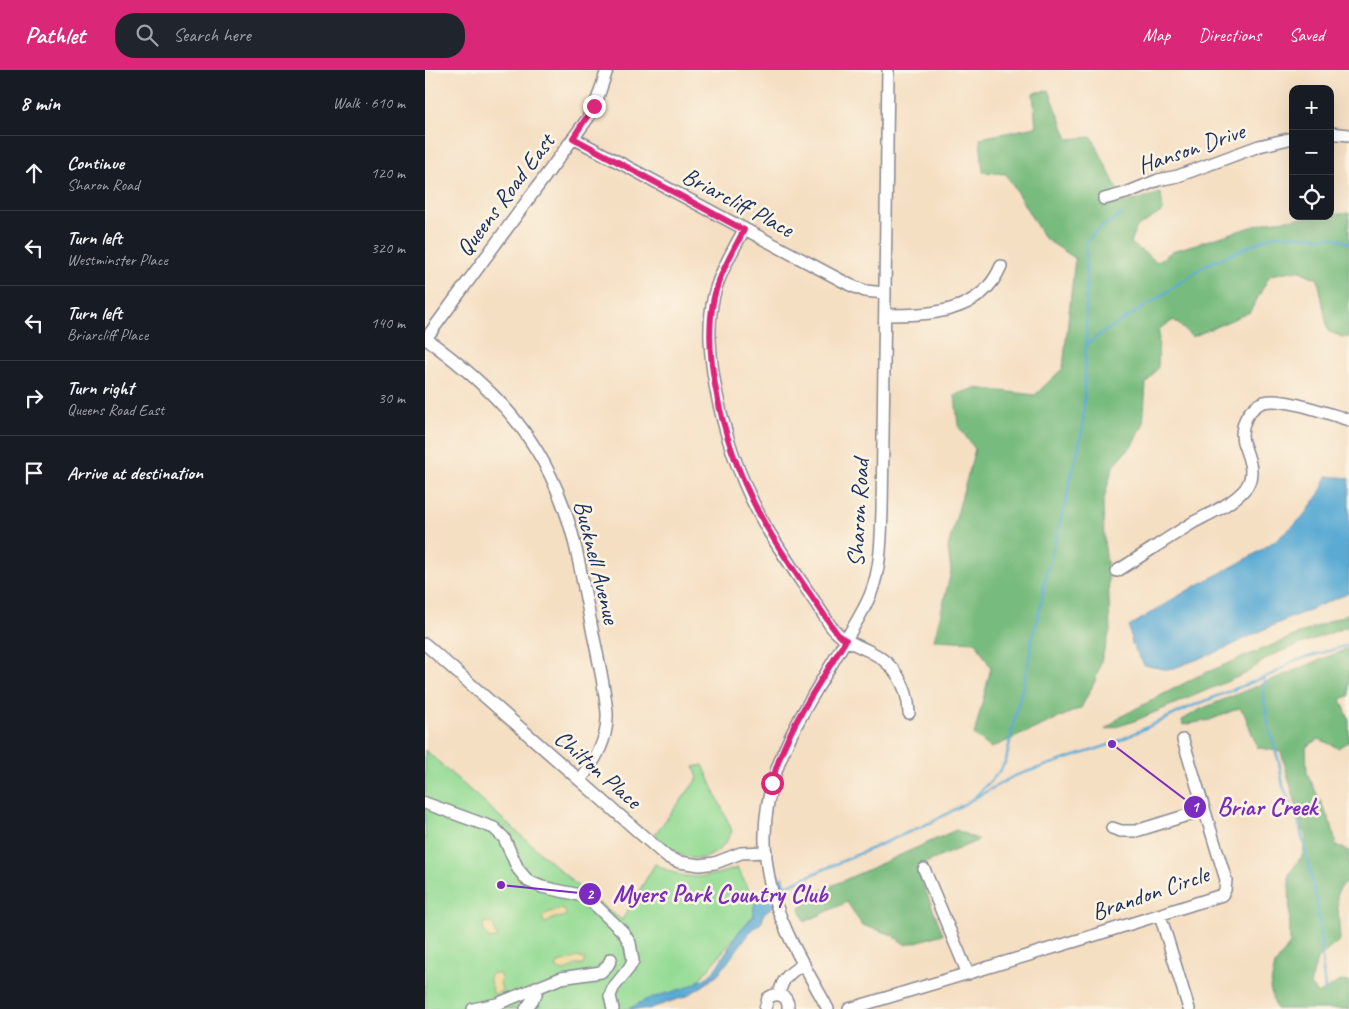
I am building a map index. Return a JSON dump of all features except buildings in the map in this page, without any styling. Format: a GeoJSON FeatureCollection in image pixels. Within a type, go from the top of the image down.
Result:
{"type":"FeatureCollection","features":[{"type":"Feature","properties":{"kind":"street","name":"Queens Road East"},"geometry":{"type":"LineString","coordinates":[[425,339],[591,112],[607,70]]}},
{"type":"Feature","properties":{"kind":"street","name":"Sharon Road"},"geometry":{"type":"LineString","coordinates":[[829,1009],[804,964],[774,900],[765,852],[765,833],[768,803],[780,758],[796,725],[846,640],[871,592],[881,554],[888,70]]}},
{"type":"Feature","properties":{"kind":"street"},"geometry":{"type":"LineString","coordinates":[[1334,133],[1349,135]]}},
{"type":"Feature","properties":{"kind":"street","name":"Briarcliff Place"},"geometry":{"type":"LineString","coordinates":[[573,138],[744,230],[859,289],[885,293]]}},
{"type":"Feature","properties":{"kind":"street","name":"Hanson Drive"},"geometry":{"type":"LineString","coordinates":[[1103,199],[1126,193],[1158,180],[1178,176],[1263,145],[1289,139]]}},
{"type":"Feature","properties":{"kind":"street"},"geometry":{"type":"LineString","coordinates":[[744,230],[721,275],[711,311],[709,329],[711,362],[721,417],[735,459],[759,514],[831,625],[839,636],[876,654],[891,666],[900,678],[906,691],[909,713]]}},
{"type":"Feature","properties":{"kind":"street"},"geometry":{"type":"LineString","coordinates":[[885,315],[931,314],[958,306],[987,289],[1001,266]]}},
{"type":"Feature","properties":{"kind":"street","name":"Bucknell Avenue"},"geometry":{"type":"LineString","coordinates":[[425,339],[469,372],[511,414],[541,459],[566,512],[575,546],[607,713],[606,731],[601,748],[580,780]]}},
{"type":"Feature","properties":{"kind":"street"},"geometry":{"type":"LineString","coordinates":[[1117,571],[1221,507],[1245,488],[1249,479],[1251,465],[1250,457],[1243,442],[1243,428],[1249,413],[1258,404],[1266,401],[1282,402],[1349,420]]}},
{"type":"Feature","properties":{"kind":"street","name":"Chilton Place"},"geometry":{"type":"LineString","coordinates":[[425,644],[660,852],[672,860],[693,865],[708,864],[741,853],[765,852]]}},
{"type":"Feature","properties":{"kind":"street","name":"Brandon Circle"},"geometry":{"type":"LineString","coordinates":[[849,1009],[1219,897],[1225,890],[1227,880],[1183,740]]}},
{"type":"Feature","properties":{"kind":"street"},"geometry":{"type":"LineString","coordinates":[[425,803],[494,828],[504,838],[517,869],[528,881],[542,887],[588,898],[623,932],[630,943],[633,960],[613,988],[610,996],[613,1009]]}},
{"type":"Feature","properties":{"kind":"street"},"geometry":{"type":"LineString","coordinates":[[1112,828],[1121,831],[1136,831],[1204,810]]}},
{"type":"Feature","properties":{"kind":"street"},"geometry":{"type":"LineString","coordinates":[[924,869],[968,974]]}},
{"type":"Feature","properties":{"kind":"street"},"geometry":{"type":"LineString","coordinates":[[1160,915],[1189,1009]]}},
{"type":"Feature","properties":{"kind":"street"},"geometry":{"type":"LineString","coordinates":[[473,1009],[501,1003],[536,987],[566,977],[601,972],[607,967],[611,959]]}},
{"type":"Feature","properties":{"kind":"street"},"geometry":{"type":"LineString","coordinates":[[779,994],[782,983],[787,975],[804,964]]}},
{"type":"Feature","properties":{"kind":"street"},"geometry":{"type":"LineString","coordinates":[[526,1009],[537,993],[536,987]]}},
{"type":"Feature","properties":{"kind":"street"},"geometry":{"type":"LineString","coordinates":[[765,1009],[768,998],[779,994],[786,998],[789,1005],[788,1009]]}},
{"type":"Feature","properties":{"kind":"green space"},"geometry":{"type":"Polygon","coordinates":[[[1049,90],[1068,139],[1092,137],[1124,203],[1161,193],[1163,211],[1136,228],[1131,243],[1157,262],[1173,251],[1268,222],[1289,220],[1334,220],[1334,215],[1349,213],[1349,337],[1342,337],[1328,331],[1318,279],[1297,270],[1270,275],[1250,312],[1192,337],[1174,320],[1159,329],[1158,367],[1146,384],[1143,425],[1132,445],[1113,466],[1103,503],[1110,631],[1095,681],[1081,708],[991,748],[974,735],[991,668],[976,642],[934,640],[951,572],[948,547],[975,449],[958,426],[955,395],[975,388],[1035,395],[1063,368],[1075,258],[1044,238],[1006,174],[983,172],[980,138],[1036,127],[1033,93],[1049,90]]]}},
{"type":"Feature","properties":{"kind":"green space"},"geometry":{"type":"Polygon","coordinates":[[[1349,613],[1349,626],[1272,655],[1245,674],[1132,722],[1105,730],[1120,717],[1198,676],[1349,613]]]}},
{"type":"Feature","properties":{"kind":"green space"},"geometry":{"type":"Polygon","coordinates":[[[1349,648],[1349,696],[1341,699],[1349,720],[1349,741],[1338,748],[1319,739],[1306,747],[1307,773],[1332,826],[1336,845],[1349,851],[1349,884],[1343,884],[1337,893],[1340,940],[1317,959],[1310,985],[1318,994],[1340,981],[1349,982],[1349,1009],[1276,1009],[1270,988],[1275,965],[1290,944],[1289,874],[1302,856],[1306,839],[1281,752],[1257,747],[1244,713],[1239,708],[1210,720],[1183,725],[1182,720],[1201,709],[1349,648]]]}},
{"type":"Feature","properties":{"kind":"green space"},"geometry":{"type":"Polygon","coordinates":[[[425,750],[590,897],[622,920],[655,864],[677,874],[696,877],[714,875],[737,868],[759,908],[689,992],[645,1009],[425,1009],[425,750]]]}},
{"type":"Feature","properties":{"kind":"green space"},"geometry":{"type":"Polygon","coordinates":[[[703,765],[732,831],[722,847],[716,852],[709,856],[693,858],[673,850],[655,834],[698,778],[694,767],[703,765]]]}},
{"type":"Feature","properties":{"kind":"green space"},"geometry":{"type":"Polygon","coordinates":[[[956,830],[979,840],[916,867],[943,934],[906,945],[890,934],[862,925],[847,902],[805,922],[800,908],[820,891],[956,830]]]}},
{"type":"Feature","properties":{"kind":"sand"},"geometry":{"type":"Polygon","coordinates":[[[561,909],[567,915],[546,923],[544,922],[542,918],[547,913],[561,909]]]}},
{"type":"Feature","properties":{"kind":"sand"},"geometry":{"type":"Polygon","coordinates":[[[486,922],[494,925],[495,934],[498,934],[497,938],[489,939],[484,932],[483,923],[486,922]]]}},
{"type":"Feature","properties":{"kind":"sand"},"geometry":{"type":"Polygon","coordinates":[[[576,957],[585,959],[583,965],[575,965],[565,971],[556,968],[558,963],[576,957]]]}},
{"type":"Feature","properties":{"kind":"sand"},"geometry":{"type":"Polygon","coordinates":[[[493,973],[499,974],[502,980],[500,983],[502,990],[497,994],[493,993],[489,977],[493,973]]]}},
{"type":"Feature","properties":{"kind":"water"},"geometry":{"type":"Polygon","coordinates":[[[1327,476],[1349,478],[1349,593],[1269,627],[1222,650],[1169,670],[1144,665],[1132,644],[1129,627],[1185,592],[1247,559],[1286,532],[1303,516],[1317,497],[1327,476]]]}},
{"type":"Feature","properties":{"kind":"water"},"geometry":{"type":"Polygon","coordinates":[[[783,876],[789,895],[764,913],[762,922],[749,933],[721,971],[687,996],[648,1009],[628,1009],[648,999],[688,987],[709,976],[740,930],[754,916],[755,903],[766,890],[783,876]]]}},
{"type":"Feature","properties":{"kind":"waterway"},"geometry":{"type":"LineString","coordinates":[[974,798],[998,773],[1006,761],[1042,600],[1044,583],[1083,427],[1086,345],[1086,243],[1096,231],[1122,214]]}},
{"type":"Feature","properties":{"kind":"waterway"},"geometry":{"type":"LineString","coordinates":[[1086,345],[1204,266],[1275,235],[1336,238],[1349,243]]}},
{"type":"Feature","properties":{"kind":"waterway"},"geometry":{"type":"LineString","coordinates":[[786,886],[934,821],[1014,776],[1112,744],[1190,707],[1275,673],[1293,661],[1349,645]]}},
{"type":"Feature","properties":{"kind":"waterway"},"geometry":{"type":"LineString","coordinates":[[1265,677],[1263,694],[1269,728],[1279,762],[1283,786],[1299,823],[1317,902],[1325,991]]}},
{"type":"Feature","properties":{"kind":"place","name":"Briar Creek"},"geometry":{"type":"Point","coordinates":[1112,744]}},
{"type":"Feature","properties":{"kind":"place","name":"Myers Park Country Club"},"geometry":{"type":"Point","coordinates":[501,885]}},
{"type":"Feature","properties":{"kind":"route"},"geometry":{"type":"LineString","coordinates":[[594,106],[588,118],[573,138],[744,230],[721,275],[711,311],[709,337],[711,362],[721,417],[735,459],[759,514],[834,630],[846,640],[790,736],[775,770],[772,783]]}}]}
